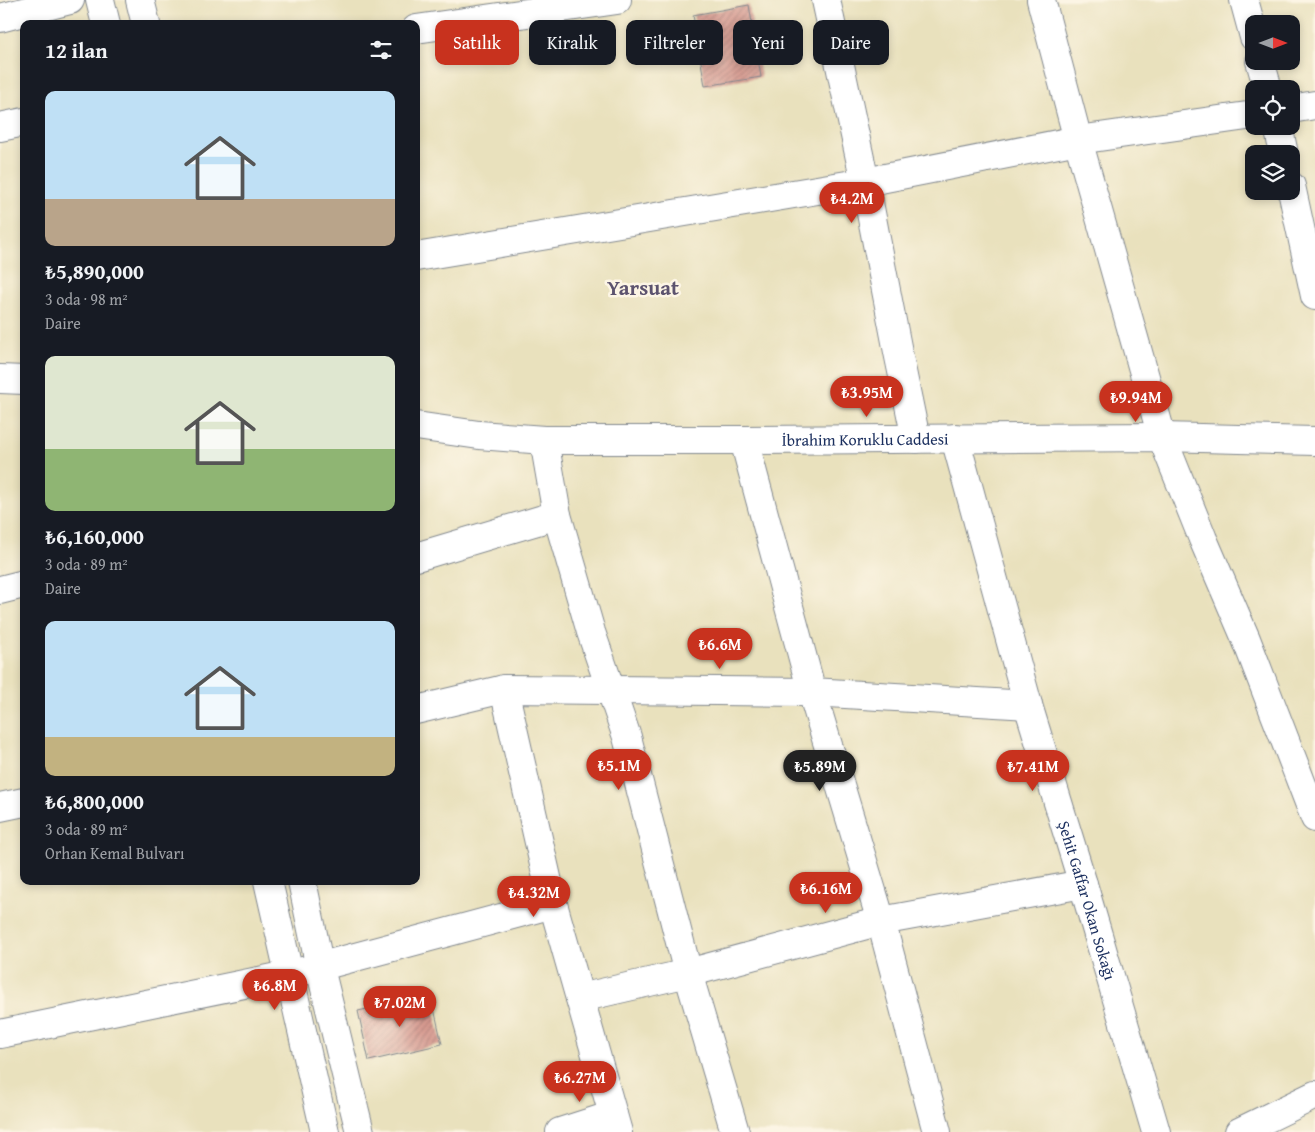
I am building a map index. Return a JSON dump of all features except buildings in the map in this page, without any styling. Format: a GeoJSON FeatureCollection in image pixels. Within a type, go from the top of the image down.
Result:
{"type":"FeatureCollection","features":[{"type":"Feature","properties":{"kind":"street"},"geometry":{"type":"LineString","coordinates":[[0,18],[70,0]]}},
{"type":"Feature","properties":{"kind":"street"},"geometry":{"type":"LineString","coordinates":[[100,0],[105,20]]}},
{"type":"Feature","properties":{"kind":"street"},"geometry":{"type":"LineString","coordinates":[[140,0],[145,20]]}},
{"type":"Feature","properties":{"kind":"street"},"geometry":{"type":"LineString","coordinates":[[420,28],[617,0]]}},
{"type":"Feature","properties":{"kind":"street"},"geometry":{"type":"LineString","coordinates":[[826,0],[865,182],[916,439]]}},
{"type":"Feature","properties":{"kind":"street"},"geometry":{"type":"LineString","coordinates":[[1041,0],[1078,140],[1162,436],[1246,639],[1315,818]]}},
{"type":"Feature","properties":{"kind":"street"},"geometry":{"type":"LineString","coordinates":[[1244,0],[1248,15]]}},
{"type":"Feature","properties":{"kind":"street"},"geometry":{"type":"LineString","coordinates":[[1300,108],[1315,105]]}},
{"type":"Feature","properties":{"kind":"street"},"geometry":{"type":"LineString","coordinates":[[420,257],[865,182],[1078,140],[1245,116]]}},
{"type":"Feature","properties":{"kind":"street"},"geometry":{"type":"LineString","coordinates":[[0,128],[20,123]]}},
{"type":"Feature","properties":{"kind":"street"},"geometry":{"type":"LineString","coordinates":[[1294,200],[1315,296]]}},
{"type":"Feature","properties":{"kind":"street"},"geometry":{"type":"LineString","coordinates":[[0,379],[20,380]]}},
{"type":"Feature","properties":{"kind":"street","name":"İbrahim Koruklu Caddesi"},"geometry":{"type":"LineString","coordinates":[[420,427],[479,435],[544,440],[1162,436],[1315,441]]}},
{"type":"Feature","properties":{"kind":"street","name":"Şehit Gaffar Okan Sokağı"},"geometry":{"type":"LineString","coordinates":[[955,438],[1028,705],[1156,1132]]}},
{"type":"Feature","properties":{"kind":"street"},"geometry":{"type":"LineString","coordinates":[[544,440],[557,515],[592,632],[627,737],[688,973],[735,1132]]}},
{"type":"Feature","properties":{"kind":"street"},"geometry":{"type":"LineString","coordinates":[[744,440],[812,692],[882,921],[937,1132]]}},
{"type":"Feature","properties":{"kind":"street"},"geometry":{"type":"LineString","coordinates":[[420,556],[557,515]]}},
{"type":"Feature","properties":{"kind":"street"},"geometry":{"type":"LineString","coordinates":[[0,590],[20,585]]}},
{"type":"Feature","properties":{"kind":"street"},"geometry":{"type":"LineString","coordinates":[[420,709],[504,690],[812,692],[1028,705]]}},
{"type":"Feature","properties":{"kind":"street"},"geometry":{"type":"LineString","coordinates":[[504,690],[552,904],[616,1123],[560,1132]]}},
{"type":"Feature","properties":{"kind":"street"},"geometry":{"type":"LineString","coordinates":[[0,807],[20,803]]}},
{"type":"Feature","properties":{"kind":"street"},"geometry":{"type":"LineString","coordinates":[[580,998],[688,973],[882,921],[1083,884]]}},
{"type":"Feature","properties":{"kind":"street"},"geometry":{"type":"LineString","coordinates":[[269,885],[325,1132]]}},
{"type":"Feature","properties":{"kind":"street"},"geometry":{"type":"LineString","coordinates":[[303,885],[320,968],[360,1132]]}},
{"type":"Feature","properties":{"kind":"street"},"geometry":{"type":"LineString","coordinates":[[0,1034],[320,968],[552,904]]}},
{"type":"Feature","properties":{"kind":"street"},"geometry":{"type":"LineString","coordinates":[[1238,1132],[1315,1095]]}},
{"type":"Feature","properties":{"kind":"district","name":"Yarsuat"},"geometry":{"type":"Point","coordinates":[643,288]}}]}
